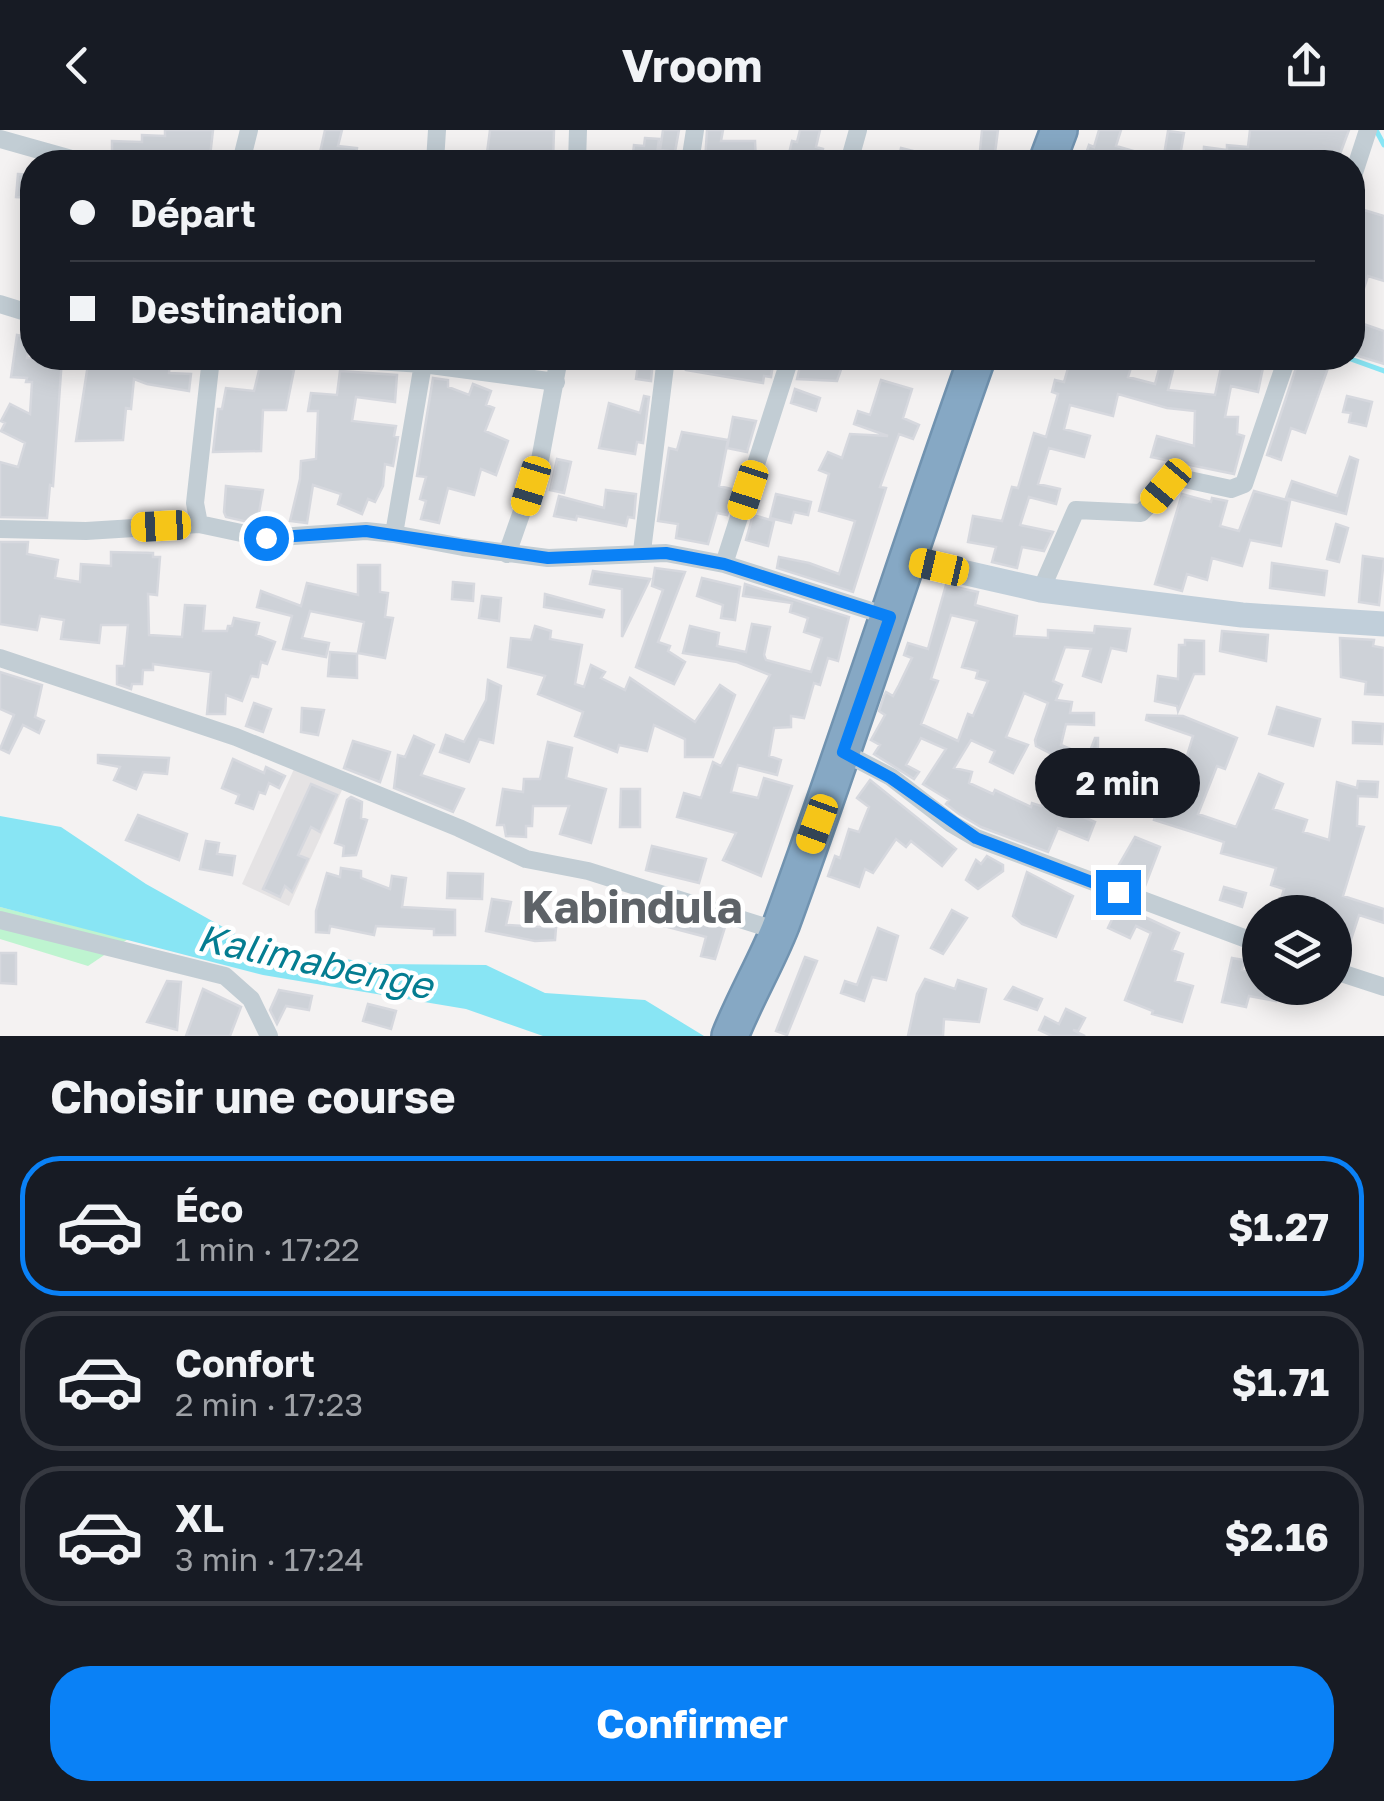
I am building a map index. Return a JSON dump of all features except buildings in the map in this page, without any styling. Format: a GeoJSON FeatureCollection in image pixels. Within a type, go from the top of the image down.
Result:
{"type":"FeatureCollection","features":[{"type":"Feature","properties":{"kind":"highway"},"geometry":{"type":"LineString","coordinates":[[735,1033],[778,931],[843,752],[890,617],[905,559],[973,370]]}},
{"type":"Feature","properties":{"kind":"street"},"geometry":{"type":"LineString","coordinates":[[0,139],[39,150]]}},
{"type":"Feature","properties":{"kind":"street"},"geometry":{"type":"LineString","coordinates":[[199,524],[195,503],[210,370]]}},
{"type":"Feature","properties":{"kind":"street"},"geometry":{"type":"LineString","coordinates":[[394,534],[422,370]]}},
{"type":"Feature","properties":{"kind":"street"},"geometry":{"type":"LineString","coordinates":[[481,370],[556,382]]}},
{"type":"Feature","properties":{"kind":"street"},"geometry":{"type":"LineString","coordinates":[[507,554],[540,460],[558,370]]}},
{"type":"Feature","properties":{"kind":"street"},"geometry":{"type":"LineString","coordinates":[[642,552],[665,370]]}},
{"type":"Feature","properties":{"kind":"street"},"geometry":{"type":"LineString","coordinates":[[724,564],[786,370]]}},
{"type":"Feature","properties":{"kind":"street"},"geometry":{"type":"LineString","coordinates":[[1041,590],[1076,510],[1140,513],[1173,480],[1180,478],[1230,489],[1244,484],[1283,370]]}},
{"type":"Feature","properties":{"kind":"street"},"geometry":{"type":"LineString","coordinates":[[0,530],[86,531],[199,524],[266,538],[366,531],[507,554],[585,557],[642,552],[724,564],[890,617]]}},
{"type":"Feature","properties":{"kind":"street"},"geometry":{"type":"LineString","coordinates":[[905,559],[1041,590],[1242,615],[1384,624]]}},
{"type":"Feature","properties":{"kind":"street"},"geometry":{"type":"LineString","coordinates":[[0,658],[236,737],[526,859],[588,871],[778,931]]}},
{"type":"Feature","properties":{"kind":"street"},"geometry":{"type":"LineString","coordinates":[[843,752],[891,778],[976,838],[1242,937]]}},
{"type":"Feature","properties":{"kind":"street"},"geometry":{"type":"LineString","coordinates":[[0,920],[225,976],[250,999],[268,1036]]}},
{"type":"Feature","properties":{"kind":"street"},"geometry":{"type":"LineString","coordinates":[[1352,977],[1384,987]]}},
{"type":"Feature","properties":{"kind":"shaded area"},"geometry":{"type":"Polygon","coordinates":[[[294,769],[342,790],[289,906],[242,884],[294,769]]]}},
{"type":"Feature","properties":{"kind":"green space"},"geometry":{"type":"Polygon","coordinates":[[[0,907],[128,939],[88,966],[0,939],[0,907]]]}},
{"type":"Feature","properties":{"kind":"water","name":"Kalimabenge"},"geometry":{"type":"Polygon","coordinates":[[[0,816],[61,827],[146,884],[257,946],[379,964],[486,965],[545,993],[645,1000],[704,1036],[543,1036],[466,1009],[263,975],[0,907],[0,816]]]}},
{"type":"Feature","properties":{"kind":"waterway"},"geometry":{"type":"LineString","coordinates":[[1376,130],[1384,145]]}},
{"type":"Feature","properties":{"kind":"waterway"},"geometry":{"type":"LineString","coordinates":[[1365,364],[1384,371]]}},
{"type":"Feature","properties":{"kind":"district","name":"Kabindula"},"geometry":{"type":"Point","coordinates":[632,907]}},
{"type":"Feature","properties":{"kind":"route"},"geometry":{"type":"LineString","coordinates":[[266,538],[366,531],[548,558],[666,553],[724,564],[890,617],[843,752],[913,792],[976,838],[1118,892]]}}]}
